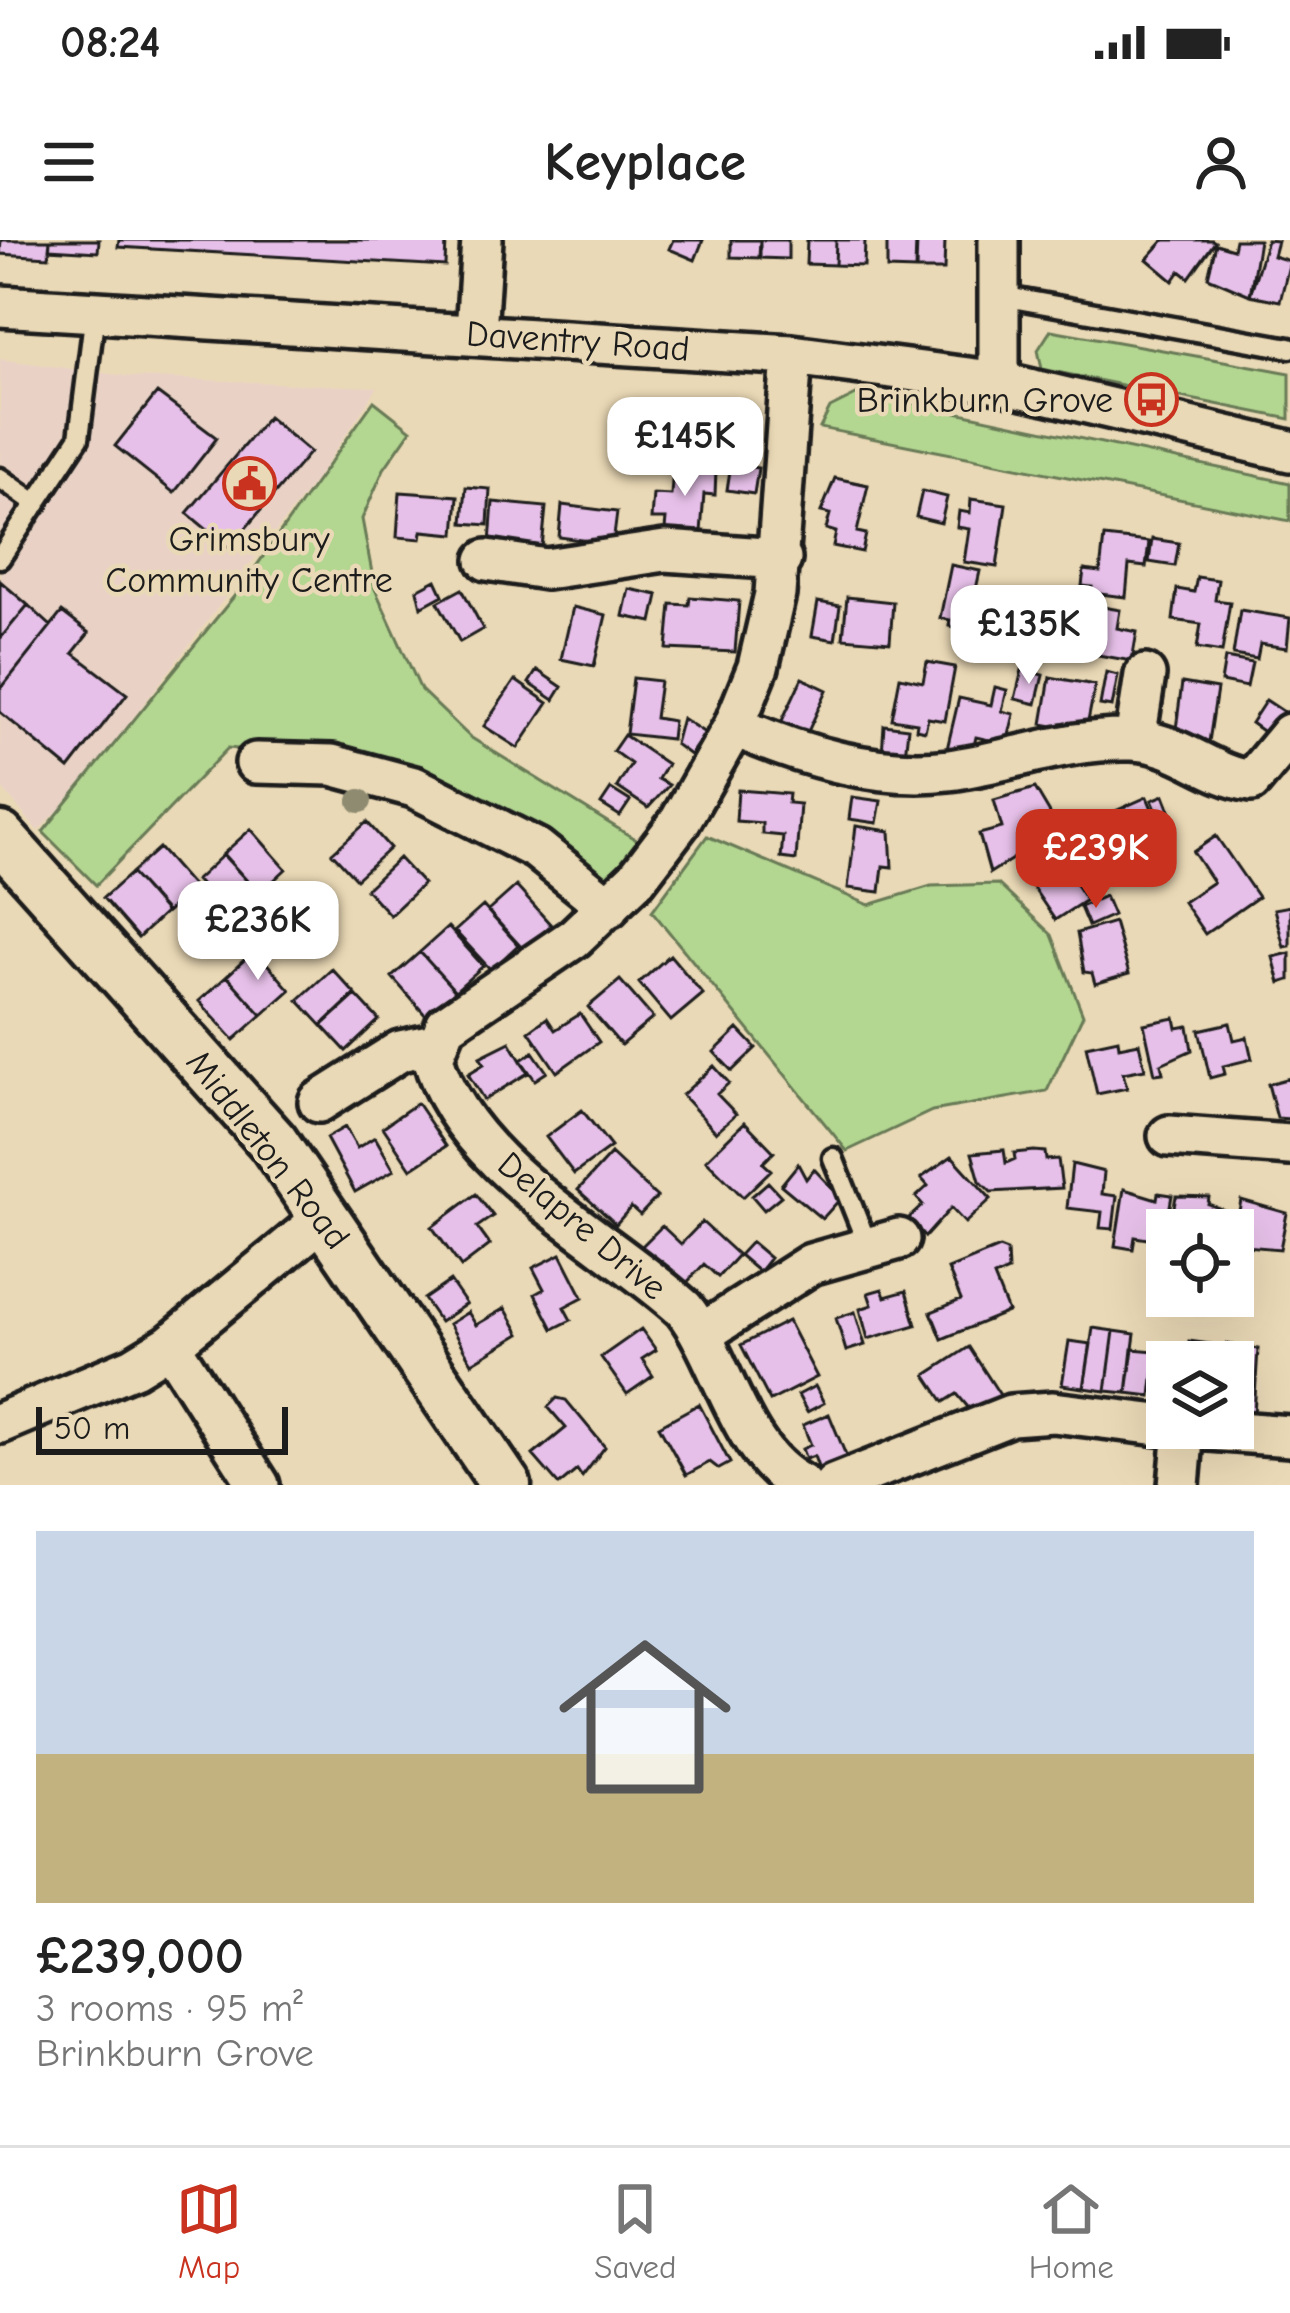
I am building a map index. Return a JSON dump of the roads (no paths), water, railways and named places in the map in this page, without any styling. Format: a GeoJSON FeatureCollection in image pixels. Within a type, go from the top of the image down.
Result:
{"type":"FeatureCollection","features":[{"type":"Feature","properties":{"kind":"street"},"geometry":{"type":"LineString","coordinates":[[476,332],[482,240]]}},
{"type":"Feature","properties":{"kind":"street"},"geometry":{"type":"LineString","coordinates":[[999,240],[999,382]]}},
{"type":"Feature","properties":{"kind":"street","name":"Daventry Road"},"geometry":{"type":"LineString","coordinates":[[0,306],[476,332],[792,356],[999,382],[1290,451]]}},
{"type":"Feature","properties":{"kind":"street"},"geometry":{"type":"LineString","coordinates":[[319,1102],[400,1051],[434,1044],[446,1025],[540,964],[609,907],[679,823],[734,726],[768,633],[781,559],[792,356]]}},
{"type":"Feature","properties":{"kind":"street"},"geometry":{"type":"LineString","coordinates":[[487,560],[546,568],[665,551],[781,559]]}},
{"type":"Feature","properties":{"kind":"street"},"geometry":{"type":"LineString","coordinates":[[1135,740],[1145,676]]}},
{"type":"Feature","properties":{"kind":"street"},"geometry":{"type":"LineString","coordinates":[[734,726],[812,755],[927,772],[1041,748],[1135,740],[1185,751],[1227,778],[1251,781],[1290,734]]}},
{"type":"Feature","properties":{"kind":"street"},"geometry":{"type":"LineString","coordinates":[[256,764],[332,765],[414,787],[538,849],[609,907]]}},
{"type":"Feature","properties":{"kind":"street","name":"Middleton Road"},"geometry":{"type":"LineString","coordinates":[[0,837],[273,1142],[506,1485]]}},
{"type":"Feature","properties":{"kind":"street","name":"Delapre Drive"},"geometry":{"type":"LineString","coordinates":[[434,1044],[442,1081],[512,1173],[663,1290],[703,1333],[762,1448],[782,1473],[802,1485]]}},
{"type":"Feature","properties":{"kind":"street"},"geometry":{"type":"LineString","coordinates":[[1169,1136],[1290,1145]]}},
{"type":"Feature","properties":{"kind":"street"},"geometry":{"type":"LineString","coordinates":[[0,1424],[134,1367],[170,1345],[326,1216]]}},
{"type":"Feature","properties":{"kind":"street"},"geometry":{"type":"LineString","coordinates":[[703,1333],[783,1278],[883,1242]]}},
{"type":"Feature","properties":{"kind":"street"},"geometry":{"type":"LineString","coordinates":[[170,1345],[259,1485]]}},
{"type":"Feature","properties":{"kind":"street"},"geometry":{"type":"LineString","coordinates":[[834,1485],[1011,1415],[1053,1412],[1146,1423]]}},
{"type":"Feature","properties":{"kind":"street"},"geometry":{"type":"LineString","coordinates":[[1254,1433],[1290,1436]]}},
{"type":"Feature","properties":{"kind":"street"},"geometry":{"type":"LineString","coordinates":[[1179,1485],[1182,1449]]}},
{"type":"Feature","properties":{"kind":"lane"},"geometry":{"type":"LineString","coordinates":[[1001,296],[1290,348]]}},
{"type":"Feature","properties":{"kind":"lane"},"geometry":{"type":"LineString","coordinates":[[0,558],[82,428],[95,311]]}},
{"type":"Feature","properties":{"kind":"lane"},"geometry":{"type":"LineString","coordinates":[[0,478],[37,505]]}},
{"type":"Feature","properties":{"kind":"lane"},"geometry":{"type":"LineString","coordinates":[[833,1158],[883,1242]]}},
{"type":"Feature","properties":{"kind":"place","name":"Brinkburn Grove"},"geometry":{"type":"Point","coordinates":[1152,399]}},
{"type":"Feature","properties":{"kind":"place","name":"Grimsbury Community Centre"},"geometry":{"type":"Point","coordinates":[249,483]}}]}
